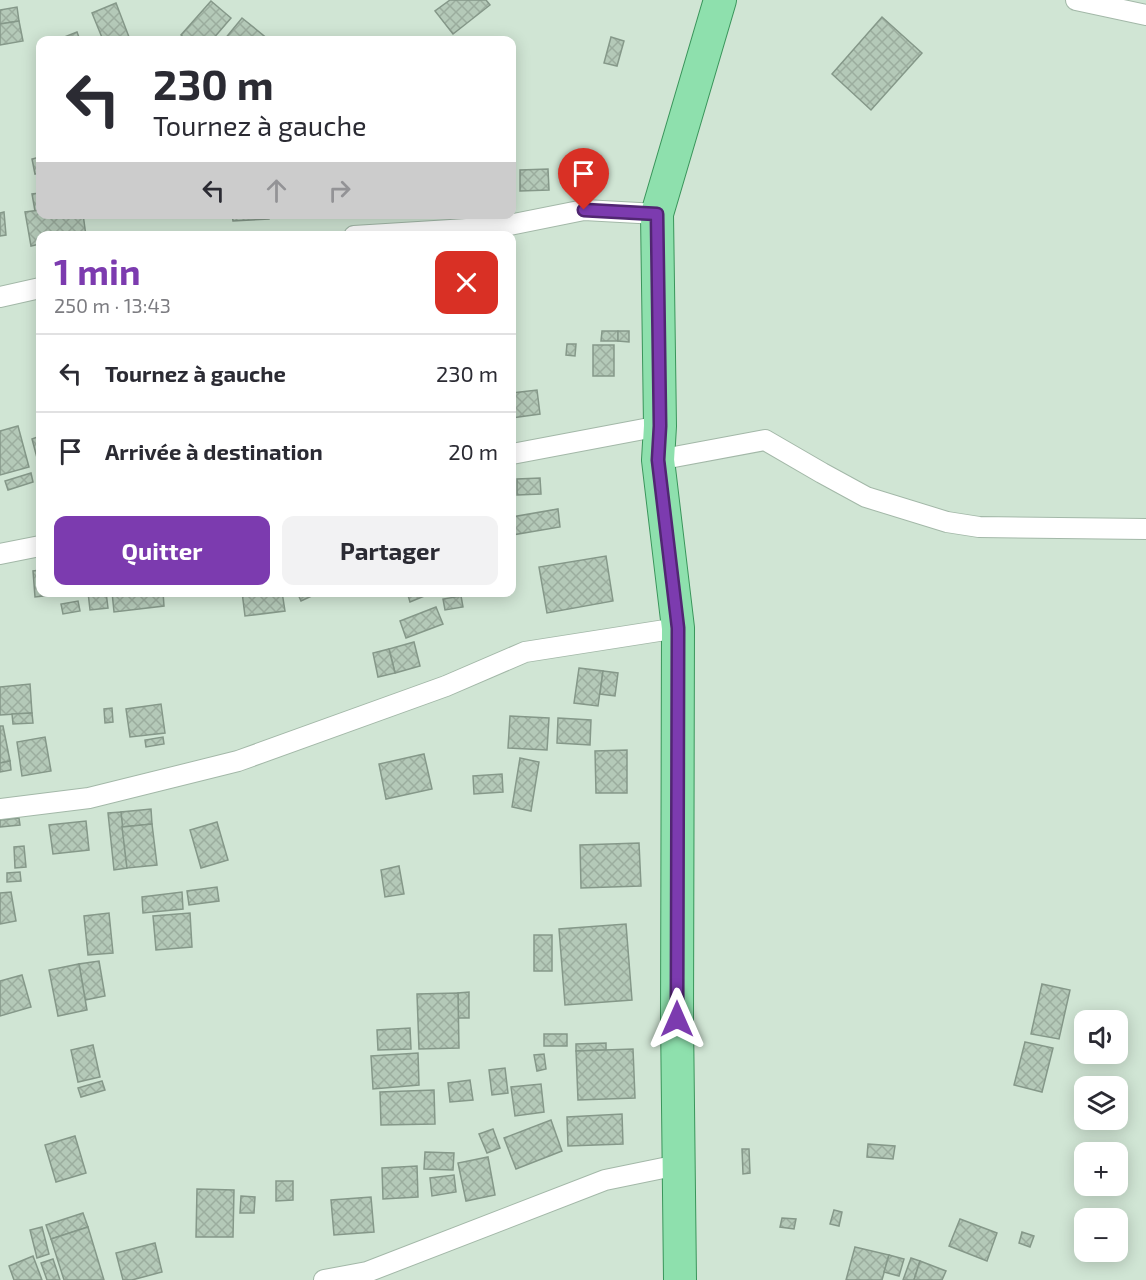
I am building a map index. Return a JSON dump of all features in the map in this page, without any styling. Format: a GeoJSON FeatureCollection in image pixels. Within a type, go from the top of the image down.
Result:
{"type":"FeatureCollection","features":[{"type":"Feature","properties":{"kind":"main road"},"geometry":{"type":"LineString","coordinates":[[680,1280],[676,924],[678,628],[658,460],[660,426],[657,214],[720,0]]}},
{"type":"Feature","properties":{"kind":"street"},"geometry":{"type":"LineString","coordinates":[[1076,0],[1146,15]]}},
{"type":"Feature","properties":{"kind":"street"},"geometry":{"type":"LineString","coordinates":[[426,231],[499,226],[584,210],[657,214]]}},
{"type":"Feature","properties":{"kind":"street"},"geometry":{"type":"LineString","coordinates":[[0,297],[36,289]]}},
{"type":"Feature","properties":{"kind":"street"},"geometry":{"type":"LineString","coordinates":[[516,453],[660,426]]}},
{"type":"Feature","properties":{"kind":"street"},"geometry":{"type":"LineString","coordinates":[[658,460],[765,440],[866,497],[947,522],[979,528],[1146,529]]}},
{"type":"Feature","properties":{"kind":"street"},"geometry":{"type":"LineString","coordinates":[[0,554],[36,547]]}},
{"type":"Feature","properties":{"kind":"street"},"geometry":{"type":"LineString","coordinates":[[0,809],[89,798],[238,761],[446,686],[525,652],[678,628]]}},
{"type":"Feature","properties":{"kind":"street"},"geometry":{"type":"LineString","coordinates":[[324,1280],[367,1272],[605,1180],[678,1165]]}},
{"type":"Feature","properties":{"kind":"building"},"geometry":{"type":"Polygon","coordinates":[[[450,0],[486,0],[490,5],[453,34],[435,11],[450,0]]]}},
{"type":"Feature","properties":{"kind":"building"},"geometry":{"type":"Polygon","coordinates":[[[211,1],[231,18],[215,36],[181,35],[211,1]]]}},
{"type":"Feature","properties":{"kind":"building"},"geometry":{"type":"Polygon","coordinates":[[[116,3],[129,36],[101,36],[92,13],[116,3]]]}},
{"type":"Feature","properties":{"kind":"building"},"geometry":{"type":"Polygon","coordinates":[[[17,7],[19,21],[0,24],[0,10],[17,7]]]}},
{"type":"Feature","properties":{"kind":"building"},"geometry":{"type":"Polygon","coordinates":[[[882,17],[922,53],[871,110],[832,74],[882,17]]]}},
{"type":"Feature","properties":{"kind":"building"},"geometry":{"type":"Polygon","coordinates":[[[242,18],[264,36],[227,36],[242,18]]]}},
{"type":"Feature","properties":{"kind":"building"},"geometry":{"type":"Polygon","coordinates":[[[19,21],[23,41],[0,45],[0,24],[19,21]]]}},
{"type":"Feature","properties":{"kind":"building"},"geometry":{"type":"Polygon","coordinates":[[[77,32],[78,36],[67,36],[77,32]]]}},
{"type":"Feature","properties":{"kind":"building"},"geometry":{"type":"Polygon","coordinates":[[[611,37],[624,41],[617,66],[604,63],[611,37]]]}},
{"type":"Feature","properties":{"kind":"building"},"geometry":{"type":"Polygon","coordinates":[[[36,158],[36,174],[35,174],[32,159],[36,158]]]}},
{"type":"Feature","properties":{"kind":"building"},"geometry":{"type":"Polygon","coordinates":[[[548,169],[549,190],[520,191],[520,170],[548,169]]]}},
{"type":"Feature","properties":{"kind":"building"},"geometry":{"type":"Polygon","coordinates":[[[32,194],[36,194],[36,211],[35,211],[32,194]]]}},
{"type":"Feature","properties":{"kind":"building"},"geometry":{"type":"Polygon","coordinates":[[[36,211],[36,219],[84,219],[85,231],[36,231],[36,245],[31,246],[25,212],[36,211]]]}},
{"type":"Feature","properties":{"kind":"building"},"geometry":{"type":"Polygon","coordinates":[[[4,212],[6,235],[0,236],[0,213],[4,212]]]}},
{"type":"Feature","properties":{"kind":"building"},"geometry":{"type":"Polygon","coordinates":[[[233,219],[269,219],[233,221],[233,219]]]}},
{"type":"Feature","properties":{"kind":"building"},"geometry":{"type":"Polygon","coordinates":[[[602,331],[618,331],[618,341],[601,341],[602,331]]]}},
{"type":"Feature","properties":{"kind":"building"},"geometry":{"type":"Polygon","coordinates":[[[618,331],[629,331],[629,342],[618,341],[618,331]]]}},
{"type":"Feature","properties":{"kind":"building"},"geometry":{"type":"Polygon","coordinates":[[[567,344],[576,344],[575,356],[566,355],[567,344]]]}},
{"type":"Feature","properties":{"kind":"building"},"geometry":{"type":"Polygon","coordinates":[[[593,345],[614,345],[614,376],[593,376],[593,345]]]}},
{"type":"Feature","properties":{"kind":"building"},"geometry":{"type":"Polygon","coordinates":[[[537,390],[540,414],[516,417],[516,393],[537,390]]]}},
{"type":"Feature","properties":{"kind":"building"},"geometry":{"type":"Polygon","coordinates":[[[18,426],[29,467],[0,475],[0,431],[18,426]]]}},
{"type":"Feature","properties":{"kind":"building"},"geometry":{"type":"Polygon","coordinates":[[[36,438],[36,454],[32,439],[36,438]]]}},
{"type":"Feature","properties":{"kind":"building"},"geometry":{"type":"Polygon","coordinates":[[[31,473],[33,482],[8,490],[5,481],[31,473]]]}},
{"type":"Feature","properties":{"kind":"building"},"geometry":{"type":"Polygon","coordinates":[[[540,478],[541,494],[517,495],[517,479],[540,478]]]}},
{"type":"Feature","properties":{"kind":"building"},"geometry":{"type":"Polygon","coordinates":[[[558,509],[560,527],[516,534],[516,516],[558,509]]]}},
{"type":"Feature","properties":{"kind":"building"},"geometry":{"type":"Polygon","coordinates":[[[606,556],[613,601],[547,613],[539,567],[606,556]]]}},
{"type":"Feature","properties":{"kind":"building"},"geometry":{"type":"Polygon","coordinates":[[[33,571],[36,571],[35,597],[33,571]]]}},
{"type":"Feature","properties":{"kind":"building"},"geometry":{"type":"Polygon","coordinates":[[[89,597],[107,597],[108,608],[90,610],[89,597]]]}},
{"type":"Feature","properties":{"kind":"building"},"geometry":{"type":"Polygon","coordinates":[[[112,597],[163,597],[164,606],[114,612],[112,597]]]}},
{"type":"Feature","properties":{"kind":"building"},"geometry":{"type":"Polygon","coordinates":[[[243,597],[283,597],[285,611],[245,616],[243,597]]]}},
{"type":"Feature","properties":{"kind":"building"},"geometry":{"type":"Polygon","coordinates":[[[408,597],[422,597],[410,602],[408,597]]]}},
{"type":"Feature","properties":{"kind":"building"},"geometry":{"type":"Polygon","coordinates":[[[461,597],[463,607],[445,610],[443,599],[461,597]]]}},
{"type":"Feature","properties":{"kind":"building"},"geometry":{"type":"Polygon","coordinates":[[[78,601],[80,611],[63,614],[61,604],[78,601]]]}},
{"type":"Feature","properties":{"kind":"building"},"geometry":{"type":"Polygon","coordinates":[[[436,607],[443,624],[406,638],[400,621],[436,607]]]}},
{"type":"Feature","properties":{"kind":"building"},"geometry":{"type":"Polygon","coordinates":[[[414,642],[420,666],[395,673],[389,649],[414,642]]]}},
{"type":"Feature","properties":{"kind":"building"},"geometry":{"type":"Polygon","coordinates":[[[389,649],[395,673],[378,677],[373,653],[389,649]]]}},
{"type":"Feature","properties":{"kind":"building"},"geometry":{"type":"Polygon","coordinates":[[[579,668],[603,671],[598,706],[574,703],[579,668]]]}},
{"type":"Feature","properties":{"kind":"building"},"geometry":{"type":"Polygon","coordinates":[[[603,671],[618,673],[615,696],[600,694],[603,671]]]}},
{"type":"Feature","properties":{"kind":"building"},"geometry":{"type":"Polygon","coordinates":[[[30,684],[32,713],[0,715],[0,687],[30,684]]]}},
{"type":"Feature","properties":{"kind":"building"},"geometry":{"type":"Polygon","coordinates":[[[161,704],[165,733],[130,737],[126,709],[161,704]]]}},
{"type":"Feature","properties":{"kind":"building"},"geometry":{"type":"Polygon","coordinates":[[[112,708],[113,722],[105,723],[104,709],[112,708]]]}},
{"type":"Feature","properties":{"kind":"building"},"geometry":{"type":"Polygon","coordinates":[[[32,713],[33,723],[13,724],[12,714],[32,713]]]}},
{"type":"Feature","properties":{"kind":"building"},"geometry":{"type":"Polygon","coordinates":[[[510,716],[549,718],[547,750],[508,748],[510,716]]]}},
{"type":"Feature","properties":{"kind":"building"},"geometry":{"type":"Polygon","coordinates":[[[558,718],[591,720],[590,745],[557,743],[558,718]]]}},
{"type":"Feature","properties":{"kind":"building"},"geometry":{"type":"Polygon","coordinates":[[[0,726],[3,726],[10,761],[0,763],[0,726]]]}},
{"type":"Feature","properties":{"kind":"building"},"geometry":{"type":"Polygon","coordinates":[[[45,737],[51,771],[22,776],[17,742],[45,737]]]}},
{"type":"Feature","properties":{"kind":"building"},"geometry":{"type":"Polygon","coordinates":[[[163,737],[164,744],[146,747],[145,740],[163,737]]]}},
{"type":"Feature","properties":{"kind":"building"},"geometry":{"type":"Polygon","coordinates":[[[627,750],[627,793],[596,793],[595,751],[627,750]]]}},
{"type":"Feature","properties":{"kind":"building"},"geometry":{"type":"Polygon","coordinates":[[[424,754],[432,789],[386,799],[379,764],[424,754]]]}},
{"type":"Feature","properties":{"kind":"building"},"geometry":{"type":"Polygon","coordinates":[[[520,758],[539,762],[531,811],[512,807],[520,758]]]}},
{"type":"Feature","properties":{"kind":"building"},"geometry":{"type":"Polygon","coordinates":[[[10,761],[11,770],[0,772],[0,763],[10,761]]]}},
{"type":"Feature","properties":{"kind":"building"},"geometry":{"type":"Polygon","coordinates":[[[502,774],[503,792],[474,794],[473,776],[502,774]]]}},
{"type":"Feature","properties":{"kind":"building"},"geometry":{"type":"Polygon","coordinates":[[[151,809],[152,824],[122,827],[121,812],[151,809]]]}},
{"type":"Feature","properties":{"kind":"building"},"geometry":{"type":"Polygon","coordinates":[[[121,812],[127,868],[114,870],[108,813],[121,812]]]}},
{"type":"Feature","properties":{"kind":"building"},"geometry":{"type":"Polygon","coordinates":[[[19,818],[20,825],[0,827],[0,820],[19,818]]]}},
{"type":"Feature","properties":{"kind":"building"},"geometry":{"type":"Polygon","coordinates":[[[86,821],[89,850],[53,854],[49,825],[86,821]]]}},
{"type":"Feature","properties":{"kind":"building"},"geometry":{"type":"Polygon","coordinates":[[[217,822],[228,860],[201,868],[190,830],[217,822]]]}},
{"type":"Feature","properties":{"kind":"building"},"geometry":{"type":"Polygon","coordinates":[[[152,824],[157,865],[127,868],[122,827],[152,824]]]}},
{"type":"Feature","properties":{"kind":"building"},"geometry":{"type":"Polygon","coordinates":[[[639,843],[641,886],[581,888],[580,845],[639,843]]]}},
{"type":"Feature","properties":{"kind":"building"},"geometry":{"type":"Polygon","coordinates":[[[24,846],[26,867],[15,868],[14,847],[24,846]]]}},
{"type":"Feature","properties":{"kind":"building"},"geometry":{"type":"Polygon","coordinates":[[[399,866],[404,894],[385,897],[381,870],[399,866]]]}},
{"type":"Feature","properties":{"kind":"building"},"geometry":{"type":"Polygon","coordinates":[[[20,872],[21,881],[7,882],[7,873],[20,872]]]}},
{"type":"Feature","properties":{"kind":"building"},"geometry":{"type":"Polygon","coordinates":[[[217,887],[219,901],[189,905],[187,891],[217,887]]]}},
{"type":"Feature","properties":{"kind":"building"},"geometry":{"type":"Polygon","coordinates":[[[11,892],[16,921],[0,924],[0,893],[11,892]]]}},
{"type":"Feature","properties":{"kind":"building"},"geometry":{"type":"Polygon","coordinates":[[[182,892],[183,909],[143,913],[142,897],[182,892]]]}},
{"type":"Feature","properties":{"kind":"building"},"geometry":{"type":"Polygon","coordinates":[[[109,913],[113,953],[88,955],[84,916],[109,913]]]}},
{"type":"Feature","properties":{"kind":"building"},"geometry":{"type":"Polygon","coordinates":[[[190,913],[192,947],[156,950],[153,916],[190,913]]]}},
{"type":"Feature","properties":{"kind":"building"},"geometry":{"type":"Polygon","coordinates":[[[626,924],[632,1000],[565,1005],[559,929],[626,924]]]}},
{"type":"Feature","properties":{"kind":"building"},"geometry":{"type":"Polygon","coordinates":[[[534,935],[552,935],[552,971],[534,971],[534,935]]]}},
{"type":"Feature","properties":{"kind":"building"},"geometry":{"type":"Polygon","coordinates":[[[99,961],[105,996],[85,1000],[79,964],[99,961]]]}},
{"type":"Feature","properties":{"kind":"building"},"geometry":{"type":"Polygon","coordinates":[[[79,964],[87,1010],[58,1016],[49,970],[79,964]]]}},
{"type":"Feature","properties":{"kind":"building"},"geometry":{"type":"Polygon","coordinates":[[[22,975],[31,1007],[0,1016],[0,981],[22,975]]]}},
{"type":"Feature","properties":{"kind":"building"},"geometry":{"type":"Polygon","coordinates":[[[1042,984],[1070,990],[1059,1039],[1031,1034],[1042,984]]]}},
{"type":"Feature","properties":{"kind":"building"},"geometry":{"type":"Polygon","coordinates":[[[469,992],[469,1018],[458,1018],[458,993],[469,992]]]}},
{"type":"Feature","properties":{"kind":"building"},"geometry":{"type":"Polygon","coordinates":[[[458,993],[459,1048],[419,1049],[417,994],[458,993]]]}},
{"type":"Feature","properties":{"kind":"building"},"geometry":{"type":"Polygon","coordinates":[[[410,1028],[411,1049],[378,1050],[377,1030],[410,1028]]]}},
{"type":"Feature","properties":{"kind":"building"},"geometry":{"type":"Polygon","coordinates":[[[544,1034],[567,1034],[567,1046],[544,1046],[544,1034]]]}},
{"type":"Feature","properties":{"kind":"building"},"geometry":{"type":"Polygon","coordinates":[[[1025,1042],[1053,1048],[1042,1092],[1014,1085],[1025,1042]]]}},
{"type":"Feature","properties":{"kind":"building"},"geometry":{"type":"Polygon","coordinates":[[[606,1043],[606,1050],[576,1051],[576,1044],[606,1043]]]}},
{"type":"Feature","properties":{"kind":"building"},"geometry":{"type":"Polygon","coordinates":[[[93,1045],[100,1077],[78,1082],[71,1050],[93,1045]]]}},
{"type":"Feature","properties":{"kind":"building"},"geometry":{"type":"Polygon","coordinates":[[[633,1049],[635,1098],[578,1100],[576,1051],[633,1049]]]}},
{"type":"Feature","properties":{"kind":"building"},"geometry":{"type":"Polygon","coordinates":[[[418,1053],[419,1085],[373,1089],[371,1056],[418,1053]]]}},
{"type":"Feature","properties":{"kind":"building"},"geometry":{"type":"Polygon","coordinates":[[[544,1054],[546,1069],[537,1071],[534,1055],[544,1054]]]}},
{"type":"Feature","properties":{"kind":"building"},"geometry":{"type":"Polygon","coordinates":[[[505,1068],[508,1093],[492,1095],[489,1070],[505,1068]]]}},
{"type":"Feature","properties":{"kind":"building"},"geometry":{"type":"Polygon","coordinates":[[[470,1080],[473,1100],[450,1102],[448,1083],[470,1080]]]}},
{"type":"Feature","properties":{"kind":"building"},"geometry":{"type":"Polygon","coordinates":[[[102,1081],[105,1090],[81,1097],[78,1088],[102,1081]]]}},
{"type":"Feature","properties":{"kind":"building"},"geometry":{"type":"Polygon","coordinates":[[[541,1084],[544,1112],[515,1116],[511,1087],[541,1084]]]}},
{"type":"Feature","properties":{"kind":"building"},"geometry":{"type":"Polygon","coordinates":[[[434,1090],[435,1124],[381,1125],[380,1092],[434,1090]]]}},
{"type":"Feature","properties":{"kind":"building"},"geometry":{"type":"Polygon","coordinates":[[[622,1114],[623,1144],[568,1146],[567,1117],[622,1114]]]}},
{"type":"Feature","properties":{"kind":"building"},"geometry":{"type":"Polygon","coordinates":[[[551,1120],[562,1151],[516,1169],[504,1138],[551,1120]]]}},
{"type":"Feature","properties":{"kind":"building"},"geometry":{"type":"Polygon","coordinates":[[[493,1129],[500,1148],[487,1153],[479,1134],[493,1129]]]}},
{"type":"Feature","properties":{"kind":"building"},"geometry":{"type":"Polygon","coordinates":[[[75,1136],[86,1173],[56,1182],[45,1145],[75,1136]]]}},
{"type":"Feature","properties":{"kind":"building"},"geometry":{"type":"Polygon","coordinates":[[[868,1144],[895,1146],[893,1159],[867,1157],[868,1144]]]}},
{"type":"Feature","properties":{"kind":"building"},"geometry":{"type":"Polygon","coordinates":[[[742,1149],[749,1149],[750,1173],[743,1174],[742,1149]]]}},
{"type":"Feature","properties":{"kind":"building"},"geometry":{"type":"Polygon","coordinates":[[[425,1152],[454,1153],[453,1170],[424,1169],[425,1152]]]}},
{"type":"Feature","properties":{"kind":"building"},"geometry":{"type":"Polygon","coordinates":[[[488,1157],[495,1195],[466,1201],[458,1163],[488,1157]]]}},
{"type":"Feature","properties":{"kind":"building"},"geometry":{"type":"Polygon","coordinates":[[[417,1166],[418,1197],[383,1199],[382,1168],[417,1166]]]}},
{"type":"Feature","properties":{"kind":"building"},"geometry":{"type":"Polygon","coordinates":[[[454,1175],[456,1192],[432,1196],[430,1178],[454,1175]]]}},
{"type":"Feature","properties":{"kind":"building"},"geometry":{"type":"Polygon","coordinates":[[[276,1181],[293,1181],[293,1200],[276,1201],[276,1181]]]}},
{"type":"Feature","properties":{"kind":"building"},"geometry":{"type":"Polygon","coordinates":[[[197,1189],[234,1190],[233,1237],[196,1237],[197,1189]]]}},
{"type":"Feature","properties":{"kind":"building"},"geometry":{"type":"Polygon","coordinates":[[[241,1196],[255,1197],[254,1213],[240,1213],[241,1196]]]}},
{"type":"Feature","properties":{"kind":"building"},"geometry":{"type":"Polygon","coordinates":[[[371,1197],[374,1232],[334,1235],[331,1200],[371,1197]]]}},
{"type":"Feature","properties":{"kind":"building"},"geometry":{"type":"Polygon","coordinates":[[[834,1210],[842,1212],[839,1226],[830,1224],[834,1210]]]}},
{"type":"Feature","properties":{"kind":"building"},"geometry":{"type":"Polygon","coordinates":[[[83,1213],[88,1227],[51,1239],[46,1225],[83,1213]]]}},
{"type":"Feature","properties":{"kind":"building"},"geometry":{"type":"Polygon","coordinates":[[[782,1218],[796,1219],[794,1229],[780,1227],[782,1218]]]}},
{"type":"Feature","properties":{"kind":"building"},"geometry":{"type":"Polygon","coordinates":[[[960,1219],[997,1233],[987,1261],[949,1246],[960,1219]]]}},
{"type":"Feature","properties":{"kind":"building"},"geometry":{"type":"Polygon","coordinates":[[[42,1227],[49,1254],[37,1258],[30,1230],[42,1227]]]}},
{"type":"Feature","properties":{"kind":"building"},"geometry":{"type":"Polygon","coordinates":[[[88,1227],[104,1280],[64,1280],[51,1239],[88,1227]]]}},
{"type":"Feature","properties":{"kind":"building"},"geometry":{"type":"Polygon","coordinates":[[[1022,1232],[1034,1236],[1030,1247],[1019,1243],[1022,1232]]]}},
{"type":"Feature","properties":{"kind":"building"},"geometry":{"type":"Polygon","coordinates":[[[155,1243],[162,1272],[132,1280],[123,1280],[116,1253],[155,1243]]]}},
{"type":"Feature","properties":{"kind":"building"},"geometry":{"type":"Polygon","coordinates":[[[855,1247],[889,1255],[882,1280],[846,1280],[855,1247]]]}},
{"type":"Feature","properties":{"kind":"building"},"geometry":{"type":"Polygon","coordinates":[[[889,1255],[904,1259],[899,1276],[884,1272],[889,1255]]]}},
{"type":"Feature","properties":{"kind":"building"},"geometry":{"type":"Polygon","coordinates":[[[33,1256],[42,1280],[14,1280],[9,1266],[33,1256]]]}},
{"type":"Feature","properties":{"kind":"building"},"geometry":{"type":"Polygon","coordinates":[[[911,1258],[920,1261],[914,1280],[903,1280],[911,1258]]]}},
{"type":"Feature","properties":{"kind":"building"},"geometry":{"type":"Polygon","coordinates":[[[53,1259],[60,1280],[47,1280],[41,1263],[53,1259]]]}},
{"type":"Feature","properties":{"kind":"building"},"geometry":{"type":"Polygon","coordinates":[[[920,1261],[946,1271],[942,1280],[914,1280],[920,1261]]]}},
{"type":"Feature","properties":{"kind":"route"},"geometry":{"type":"LineString","coordinates":[[584,210],[657,214],[660,426],[658,460],[678,628],[677,1019]]}}]}
